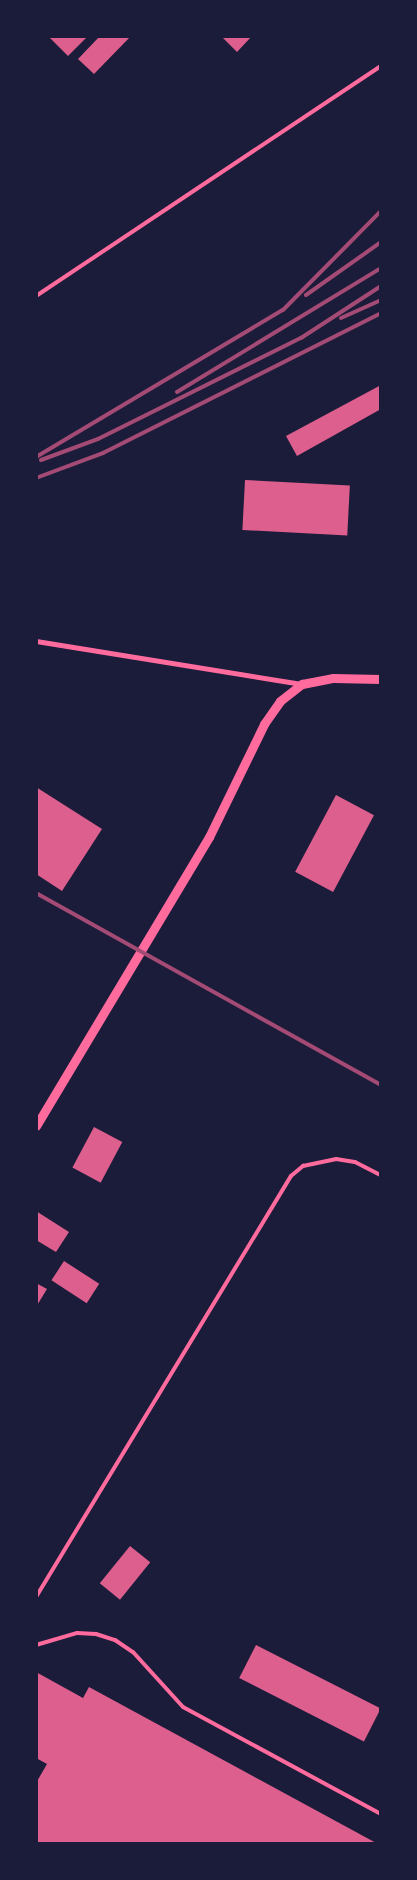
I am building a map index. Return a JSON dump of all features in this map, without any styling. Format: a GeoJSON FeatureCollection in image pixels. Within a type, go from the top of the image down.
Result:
{"type":"FeatureCollection","features":[{"type":"Feature","properties":{"kind":"street"},"geometry":{"type":"LineString","coordinates":[[36,641],[302,684],[333,678],[381,678]]}},
{"type":"Feature","properties":{"kind":"street"},"geometry":{"type":"LineString","coordinates":[[36,1126],[209,837],[264,724],[280,701],[302,684]]}},
{"type":"Feature","properties":{"kind":"lane"},"geometry":{"type":"LineString","coordinates":[[36,296],[381,66]]}},
{"type":"Feature","properties":{"kind":"lane"},"geometry":{"type":"LineString","coordinates":[[36,1596],[291,1176],[303,1166],[336,1159],[355,1162],[381,1175]]}},
{"type":"Feature","properties":{"kind":"lane"},"geometry":{"type":"LineString","coordinates":[[36,1645],[77,1633],[96,1634],[115,1640],[138,1658],[183,1707],[381,1814]]}},
{"type":"Feature","properties":{"kind":"building"},"geometry":{"type":"Polygon","coordinates":[[[48,36],[88,36],[68,56],[48,36]]]}},
{"type":"Feature","properties":{"kind":"building"},"geometry":{"type":"Polygon","coordinates":[[[100,36],[131,36],[94,74],[78,59],[100,36]]]}},
{"type":"Feature","properties":{"kind":"building"},"geometry":{"type":"Polygon","coordinates":[[[221,36],[252,36],[237,52],[221,36]]]}},
{"type":"Feature","properties":{"kind":"building"},"geometry":{"type":"Polygon","coordinates":[[[381,385],[381,409],[297,456],[286,436],[381,385]]]}},
{"type":"Feature","properties":{"kind":"building"},"geometry":{"type":"Polygon","coordinates":[[[245,480],[350,485],[347,535],[242,530],[245,480]]]}},
{"type":"Feature","properties":{"kind":"building"},"geometry":{"type":"Polygon","coordinates":[[[36,787],[102,829],[62,891],[36,874],[36,787]]]}},
{"type":"Feature","properties":{"kind":"building"},"geometry":{"type":"Polygon","coordinates":[[[336,795],[374,815],[333,892],[295,872],[336,795]]]}},
{"type":"Feature","properties":{"kind":"building"},"geometry":{"type":"Polygon","coordinates":[[[94,1127],[122,1142],[101,1183],[72,1168],[94,1127]]]}},
{"type":"Feature","properties":{"kind":"building"},"geometry":{"type":"Polygon","coordinates":[[[36,1211],[69,1232],[56,1252],[36,1240],[36,1211]]]}},
{"type":"Feature","properties":{"kind":"building"},"geometry":{"type":"Polygon","coordinates":[[[64,1261],[99,1284],[87,1303],[51,1280],[64,1261]]]}},
{"type":"Feature","properties":{"kind":"building"},"geometry":{"type":"Polygon","coordinates":[[[36,1283],[47,1289],[36,1307],[36,1283]]]}},
{"type":"Feature","properties":{"kind":"building"},"geometry":{"type":"Polygon","coordinates":[[[130,1546],[150,1562],[120,1600],[100,1583],[130,1546]]]}},
{"type":"Feature","properties":{"kind":"building"},"geometry":{"type":"Polygon","coordinates":[[[256,1645],[381,1709],[364,1742],[239,1678],[256,1645]]]}},
{"type":"Feature","properties":{"kind":"building"},"geometry":{"type":"Polygon","coordinates":[[[36,1672],[83,1698],[89,1687],[378,1844],[36,1844],[36,1783],[47,1764],[36,1758],[36,1672]]]}},
{"type":"Feature","properties":{"kind":"railway"},"geometry":{"type":"LineString","coordinates":[[36,457],[283,310],[381,211]]}},
{"type":"Feature","properties":{"kind":"railway"},"geometry":{"type":"LineString","coordinates":[[306,295],[381,242]]}},
{"type":"Feature","properties":{"kind":"railway"},"geometry":{"type":"LineString","coordinates":[[177,392],[381,268]]}},
{"type":"Feature","properties":{"kind":"railway"},"geometry":{"type":"LineString","coordinates":[[41,460],[98,439],[301,338],[381,286]]}},
{"type":"Feature","properties":{"kind":"railway"},"geometry":{"type":"LineString","coordinates":[[341,318],[381,300]]}},
{"type":"Feature","properties":{"kind":"railway"},"geometry":{"type":"LineString","coordinates":[[36,478],[103,453],[381,313]]}},
{"type":"Feature","properties":{"kind":"railway"},"geometry":{"type":"LineString","coordinates":[[36,893],[381,1085]]}}]}
